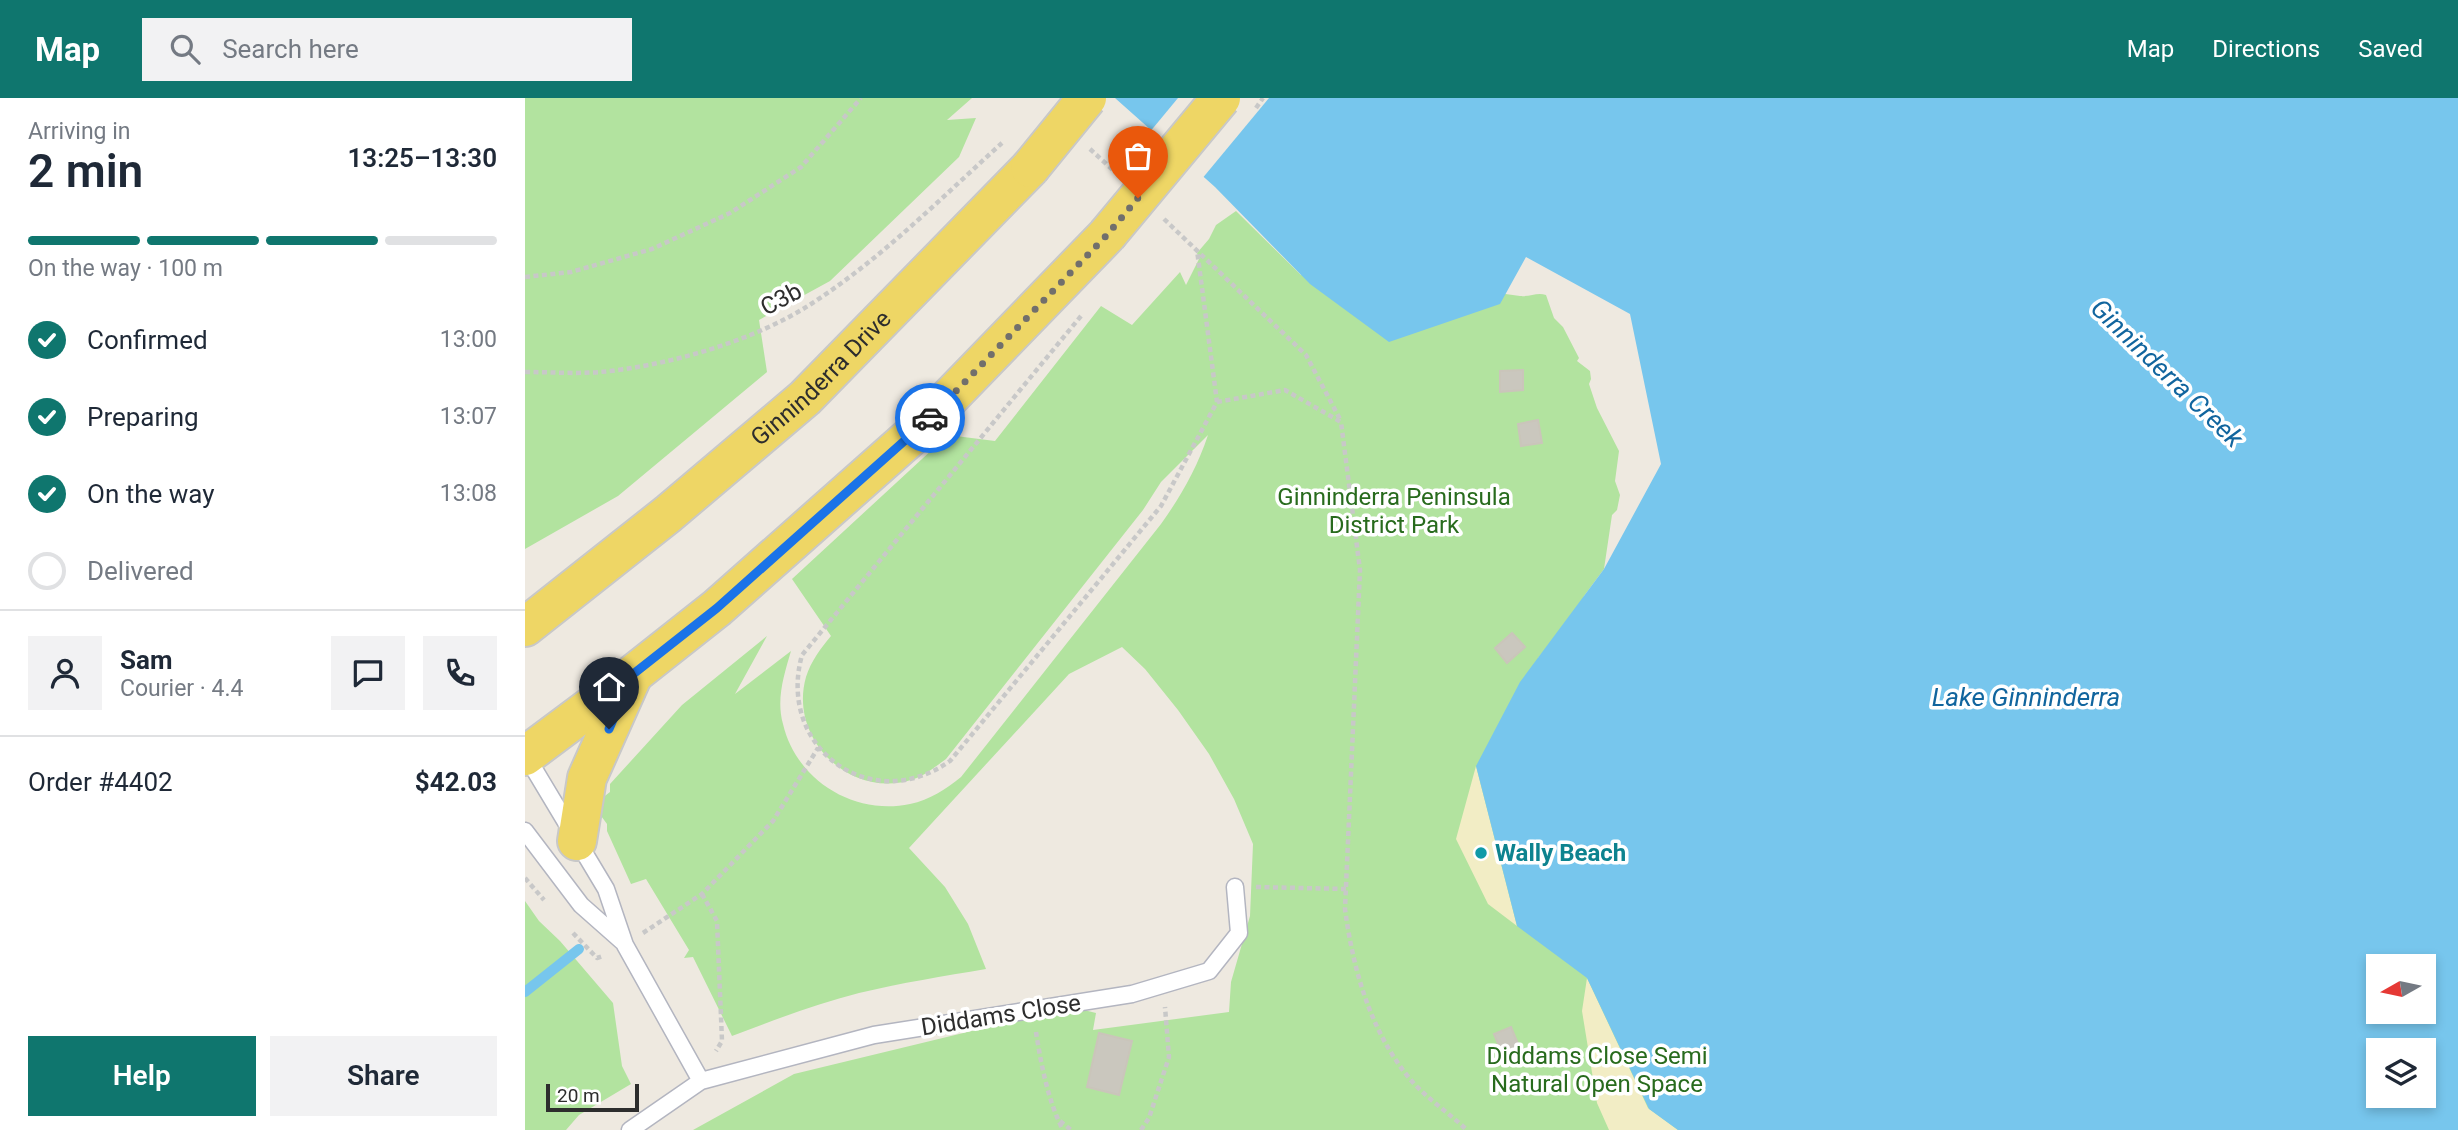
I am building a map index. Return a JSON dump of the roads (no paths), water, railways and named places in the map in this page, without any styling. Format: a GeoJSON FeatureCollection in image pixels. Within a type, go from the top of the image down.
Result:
{"type":"FeatureCollection","features":[{"type":"Feature","properties":{"kind":"main road","name":"Ginninderra Drive"},"geometry":{"type":"LineString","coordinates":[[525,627],[668,514],[805,398],[1030,169],[1087,98]]}},
{"type":"Feature","properties":{"kind":"main road"},"geometry":{"type":"LineString","coordinates":[[525,755],[717,608],[916,431],[1107,235],[1221,98]]}},
{"type":"Feature","properties":{"kind":"main road"},"geometry":{"type":"LineString","coordinates":[[577,841],[587,778],[632,675]]}},
{"type":"Feature","properties":{"kind":"lane"},"geometry":{"type":"LineString","coordinates":[[525,755],[605,889],[625,945],[701,1081]]}},
{"type":"Feature","properties":{"kind":"lane"},"geometry":{"type":"LineString","coordinates":[[525,831],[581,905],[625,945]]}},
{"type":"Feature","properties":{"kind":"lane","name":"Diddams Close"},"geometry":{"type":"LineString","coordinates":[[630,1130],[701,1081],[874,1035],[1132,994],[1209,971],[1239,933],[1235,887]]}},
{"type":"Feature","properties":{"kind":"water","name":"Lake Ginninderra"},"geometry":{"type":"Polygon","coordinates":[[[1115,98],[2458,98],[2458,1130],[1678,1130],[1649,1109],[1587,978],[1517,926],[1476,766],[1520,682],[1604,569],[1661,464],[1630,314],[1526,257],[1500,304],[1389,342],[1310,284],[1215,187],[1115,98]]]}},
{"type":"Feature","properties":{"kind":"waterway"},"geometry":{"type":"LineString","coordinates":[[525,992],[579,949]]}},
{"type":"Feature","properties":{"kind":"place","name":"Wally Beach"},"geometry":{"type":"Point","coordinates":[1481,853]}},
{"type":"Feature","properties":{"kind":"water label","name":"Ginninderra Creek"},"geometry":{"type":"Point","coordinates":[2167,373]}},
{"type":"Feature","properties":{"kind":"park label","name":"Ginninderra Peninsula District Park"},"geometry":{"type":"Point","coordinates":[1394,511]}},
{"type":"Feature","properties":{"kind":"park label","name":"Diddams Close Semi Natural Open Space"},"geometry":{"type":"Point","coordinates":[1597,1070]}}]}
